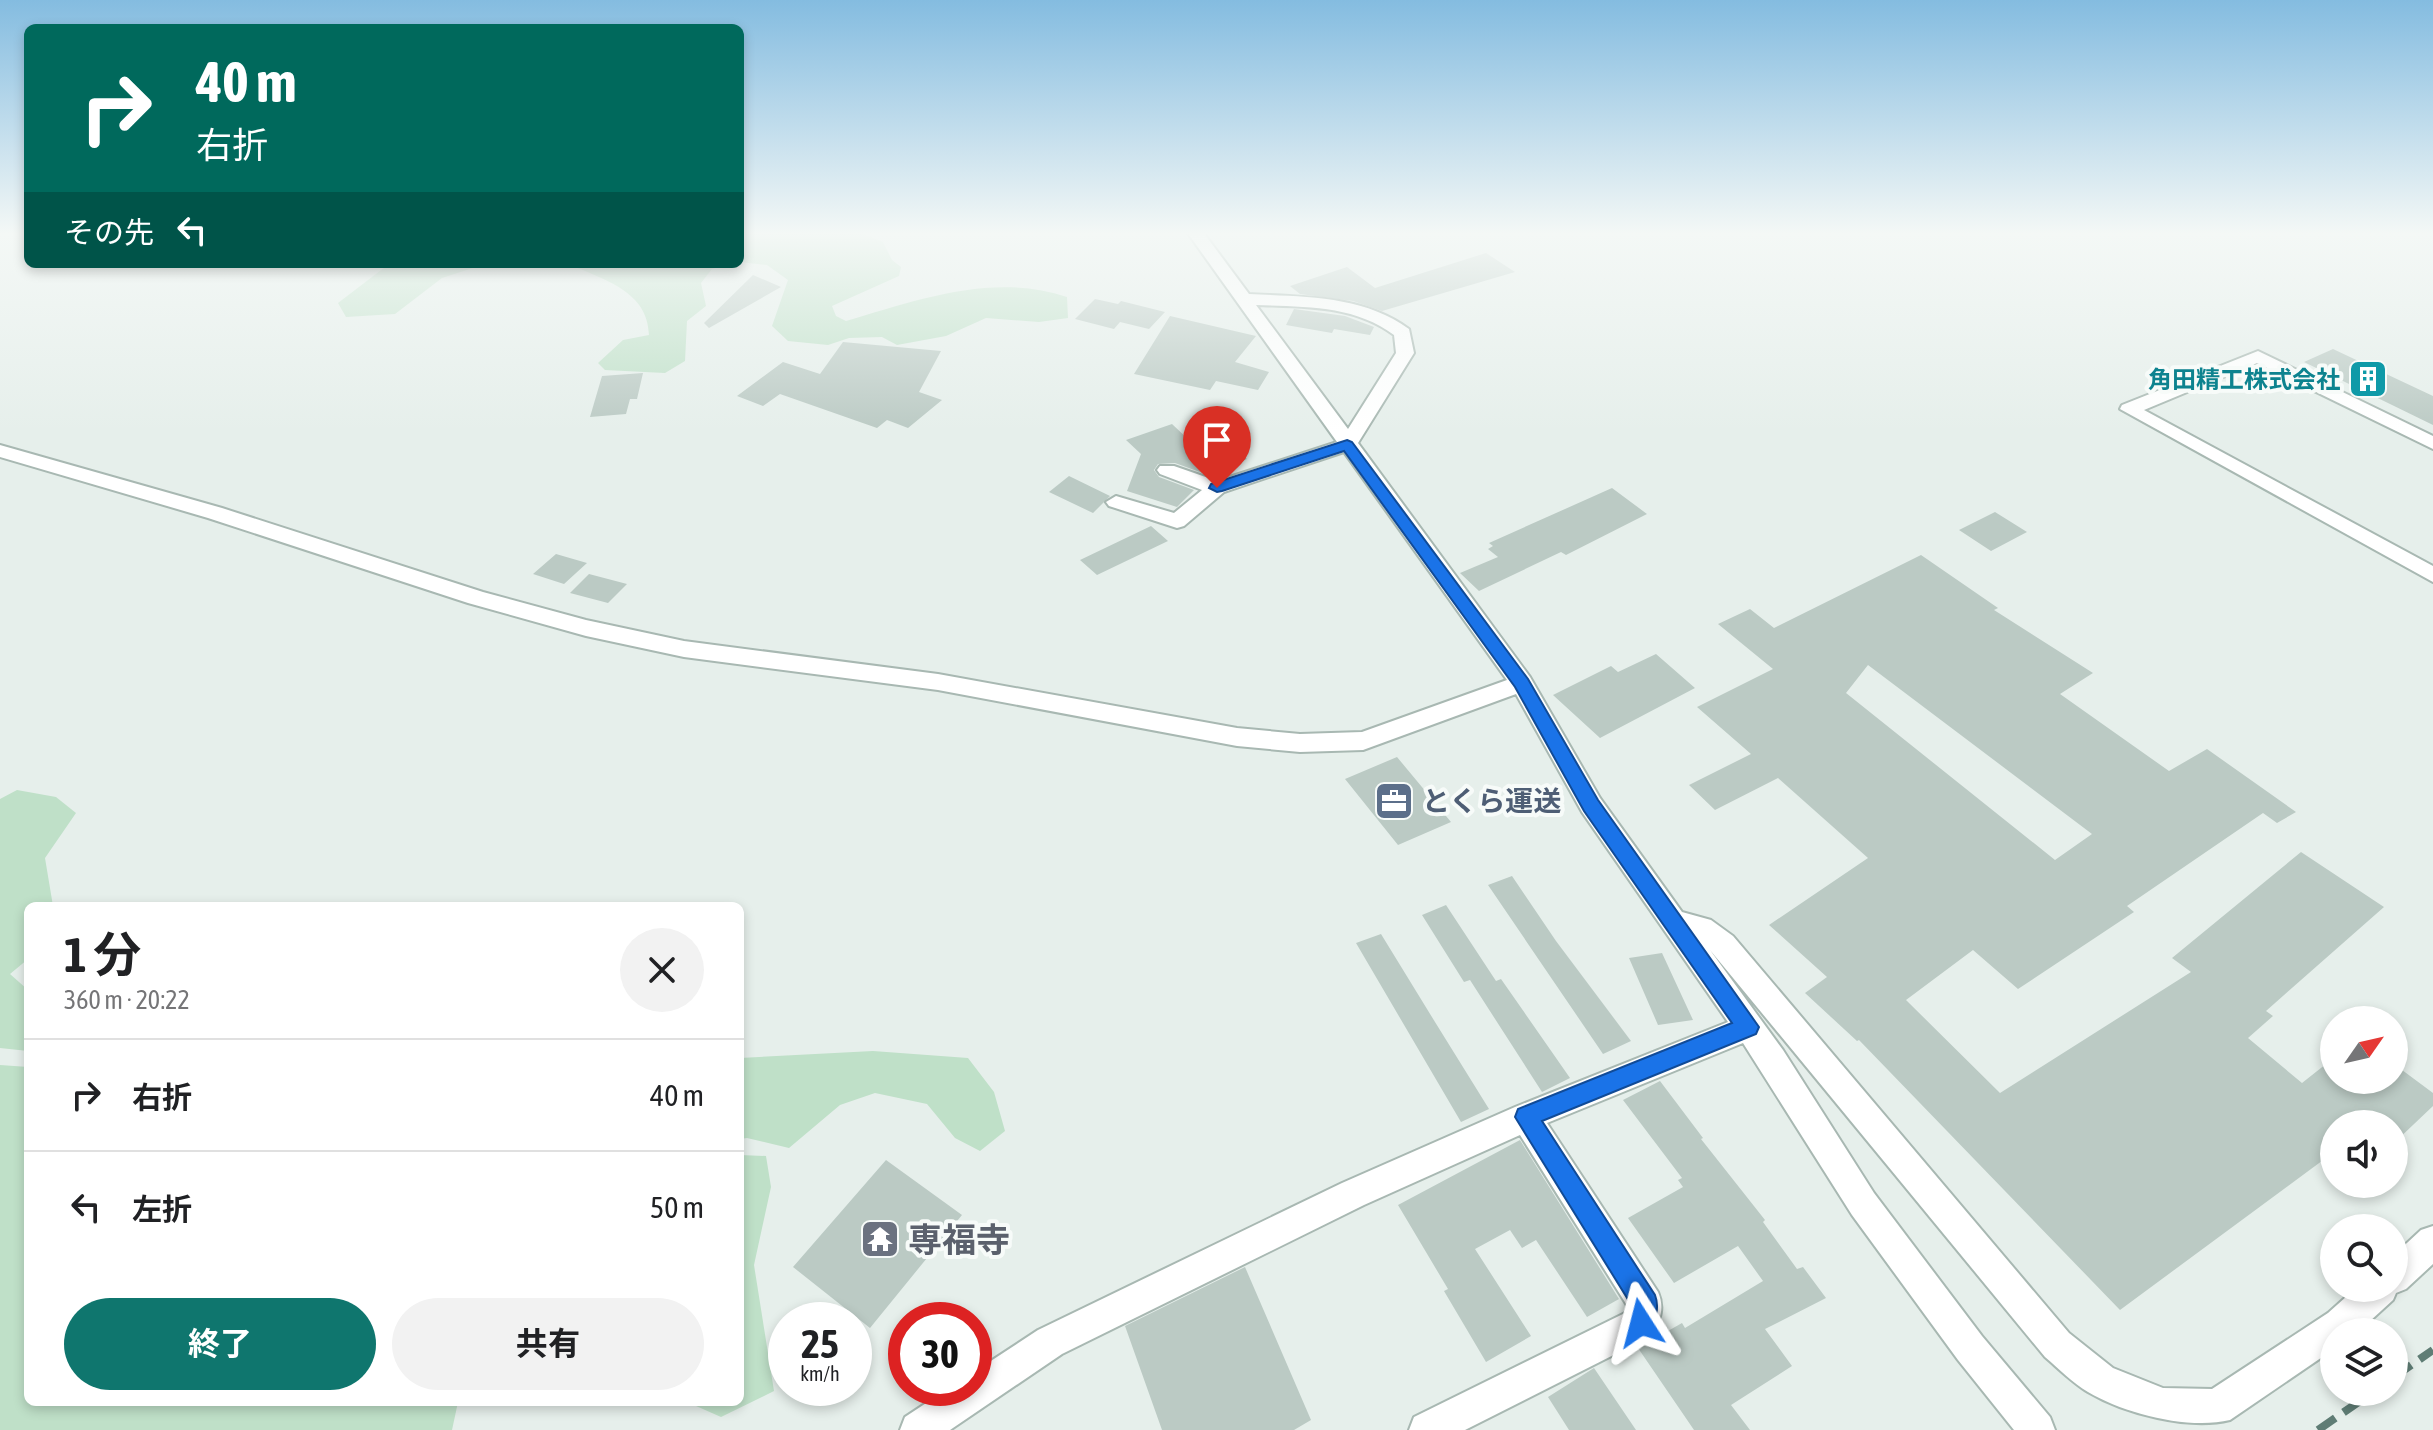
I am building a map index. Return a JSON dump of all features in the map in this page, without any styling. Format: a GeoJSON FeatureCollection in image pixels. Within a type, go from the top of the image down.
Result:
{"type":"FeatureCollection","features":[{"type":"Feature","properties":{"kind":"street"},"geometry":{"type":"LineString","coordinates":[[1247,299],[1347,445],[1522,683],[1591,805],[1748,1027],[1863,1204],[1970,1348],[2037,1430]]}},
{"type":"Feature","properties":{"kind":"street"},"geometry":{"type":"LineString","coordinates":[[1116,502],[1177,521],[1217,488],[1347,445],[1405,353],[1403,333],[1392,323],[1370,314],[1325,304],[1247,299]]}},
{"type":"Feature","properties":{"kind":"street"},"geometry":{"type":"LineString","coordinates":[[2433,443],[2258,356],[2129,409],[2433,575]]}},
{"type":"Feature","properties":{"kind":"street"},"geometry":{"type":"LineString","coordinates":[[0,451],[215,513],[476,598],[586,628],[684,649],[938,682],[1237,737],[1316,743],[1363,741],[1522,683]]}},
{"type":"Feature","properties":{"kind":"street"},"geometry":{"type":"LineString","coordinates":[[1167,470],[1217,488]]}},
{"type":"Feature","properties":{"kind":"street"},"geometry":{"type":"LineString","coordinates":[[1673,921],[1701,928],[1723,944],[2057,1345],[2101,1380],[2163,1406],[2217,1407],[2340,1325],[2365,1302]]}},
{"type":"Feature","properties":{"kind":"street"},"geometry":{"type":"LineString","coordinates":[[918,1430],[1050,1342],[1353,1194],[1526,1117],[1748,1027]]}},
{"type":"Feature","properties":{"kind":"street"},"geometry":{"type":"LineString","coordinates":[[1427,1430],[1641,1323],[1646,1304],[1526,1117]]}},
{"type":"Feature","properties":{"kind":"street"},"geometry":{"type":"LineString","coordinates":[[2408,1264],[2433,1242]]}},
{"type":"Feature","properties":{"kind":"green space"},"geometry":{"type":"Polygon","coordinates":[[[344,299],[415,299],[395,314],[346,317],[338,303],[344,299]]]}},
{"type":"Feature","properties":{"kind":"green space"},"geometry":{"type":"Polygon","coordinates":[[[633,299],[704,299],[706,306],[687,321],[685,361],[665,373],[605,370],[598,363],[623,340],[649,335],[641,308],[633,299]]]}},
{"type":"Feature","properties":{"kind":"green space"},"geometry":{"type":"Polygon","coordinates":[[[781,299],[848,299],[832,306],[836,316],[846,321],[925,299],[1067,299],[1068,318],[1039,322],[986,318],[946,336],[897,345],[882,337],[849,338],[828,345],[788,341],[772,326],[781,299]]]}},
{"type":"Feature","properties":{"kind":"green space"},"geometry":{"type":"Polygon","coordinates":[[[17,790],[56,797],[76,813],[45,858],[52,902],[24,902],[24,962],[10,974],[24,986],[24,1051],[0,1048],[0,799],[17,790]]]}},
{"type":"Feature","properties":{"kind":"green space"},"geometry":{"type":"Polygon","coordinates":[[[873,1051],[968,1058],[994,1092],[1005,1131],[980,1151],[955,1138],[927,1104],[875,1093],[840,1105],[789,1148],[744,1138],[744,1058],[873,1051]]]}},
{"type":"Feature","properties":{"kind":"green space"},"geometry":{"type":"Polygon","coordinates":[[[0,1065],[24,1067],[24,1406],[457,1406],[452,1430],[0,1430],[0,1065]]]}},
{"type":"Feature","properties":{"kind":"green space"},"geometry":{"type":"Polygon","coordinates":[[[744,1155],[766,1156],[771,1187],[754,1265],[768,1353],[768,1394],[744,1406],[744,1155]]]}},
{"type":"Feature","properties":{"kind":"green space"},"geometry":{"type":"Polygon","coordinates":[[[696,1406],[743,1406],[721,1417],[696,1406]]]}},
{"type":"Feature","properties":{"kind":"building"},"geometry":{"type":"Polygon","coordinates":[[[729,299],[760,299],[709,328],[704,323],[729,299]]]}},
{"type":"Feature","properties":{"kind":"building"},"geometry":{"type":"Polygon","coordinates":[[[1095,299],[1118,304],[1121,301],[1165,312],[1149,329],[1120,322],[1114,329],[1075,319],[1095,299]]]}},
{"type":"Feature","properties":{"kind":"building"},"geometry":{"type":"Polygon","coordinates":[[[1336,299],[1424,299],[1382,311],[1336,299]]]}},
{"type":"Feature","properties":{"kind":"building"},"geometry":{"type":"Polygon","coordinates":[[[1294,309],[1345,316],[1374,327],[1370,335],[1334,329],[1332,333],[1286,325],[1294,309]]]}},
{"type":"Feature","properties":{"kind":"building"},"geometry":{"type":"Polygon","coordinates":[[[1170,316],[1256,336],[1235,362],[1269,372],[1258,390],[1216,381],[1210,390],[1134,374],[1170,316]]]}},
{"type":"Feature","properties":{"kind":"building"},"geometry":{"type":"Polygon","coordinates":[[[843,342],[941,351],[919,392],[942,400],[908,428],[887,420],[877,428],[780,394],[763,406],[737,396],[783,362],[820,374],[843,342]]]}},
{"type":"Feature","properties":{"kind":"building","name":"角田精工株式会社"},"geometry":{"type":"Polygon","coordinates":[[[2333,349],[2433,396],[2433,425],[2304,362],[2333,349]]]}},
{"type":"Feature","properties":{"kind":"building"},"geometry":{"type":"Polygon","coordinates":[[[643,373],[637,399],[630,399],[626,414],[590,417],[602,376],[643,373]]]}},
{"type":"Feature","properties":{"kind":"building"},"geometry":{"type":"Polygon","coordinates":[[[1172,424],[1190,441],[1215,431],[1247,459],[1208,475],[1175,463],[1158,464],[1154,470],[1159,477],[1194,490],[1177,507],[1127,491],[1141,454],[1126,440],[1172,424]]]}},
{"type":"Feature","properties":{"kind":"building"},"geometry":{"type":"Polygon","coordinates":[[[1069,476],[1110,496],[1093,513],[1049,492],[1069,476]]]}},
{"type":"Feature","properties":{"kind":"building"},"geometry":{"type":"Polygon","coordinates":[[[1612,488],[1647,514],[1566,555],[1561,552],[1479,591],[1460,573],[1498,557],[1488,549],[1493,546],[1489,543],[1612,488]]]}},
{"type":"Feature","properties":{"kind":"building"},"geometry":{"type":"Polygon","coordinates":[[[1995,512],[2027,532],[1991,551],[1959,530],[1995,512]]]}},
{"type":"Feature","properties":{"kind":"building"},"geometry":{"type":"Polygon","coordinates":[[[1151,526],[1168,541],[1097,575],[1080,560],[1151,526]]]}},
{"type":"Feature","properties":{"kind":"building"},"geometry":{"type":"Polygon","coordinates":[[[556,554],[587,563],[564,584],[533,574],[556,554]]]}},
{"type":"Feature","properties":{"kind":"building"},"geometry":{"type":"Polygon","coordinates":[[[1921,555],[1998,608],[1994,610],[2093,673],[2060,694],[2169,771],[2207,749],[2296,812],[2277,823],[2263,813],[2127,906],[2134,912],[2018,989],[1973,950],[1906,1000],[2000,1093],[2191,972],[2172,958],[2301,852],[2384,907],[2266,1011],[2273,1016],[2248,1038],[2302,1083],[2320,1069],[2320,1094],[2408,1094],[2408,1074],[2433,1093],[2433,1106],[2408,1130],[2408,1110],[2320,1110],[2320,1162],[2120,1310],[1859,1040],[1805,993],[1827,977],[1769,925],[1868,858],[1778,778],[1715,810],[1689,785],[1751,754],[1697,707],[1773,669],[1718,624],[1750,609],[1774,628],[1921,555]],[[1868,665],[1846,693],[2055,860],[2092,834],[1868,665]]]}},
{"type":"Feature","properties":{"kind":"building"},"geometry":{"type":"Polygon","coordinates":[[[589,574],[627,584],[608,603],[570,593],[589,574]]]}},
{"type":"Feature","properties":{"kind":"building"},"geometry":{"type":"Polygon","coordinates":[[[1656,654],[1695,688],[1600,738],[1553,695],[1611,666],[1618,672],[1656,654]]]}},
{"type":"Feature","properties":{"kind":"building"},"geometry":{"type":"Polygon","coordinates":[[[1397,757],[1451,822],[1398,845],[1345,779],[1397,757]]]}},
{"type":"Feature","properties":{"kind":"building"},"geometry":{"type":"Polygon","coordinates":[[[1512,876],[1631,1041],[1603,1054],[1488,885],[1512,876]]]}},
{"type":"Feature","properties":{"kind":"building"},"geometry":{"type":"Polygon","coordinates":[[[1446,905],[1496,981],[1501,979],[1570,1078],[1542,1092],[1470,980],[1464,982],[1422,915],[1446,905]]]}},
{"type":"Feature","properties":{"kind":"building"},"geometry":{"type":"Polygon","coordinates":[[[1381,934],[1489,1109],[1461,1122],[1356,943],[1381,934]]]}},
{"type":"Feature","properties":{"kind":"building"},"geometry":{"type":"Polygon","coordinates":[[[1662,953],[1693,1020],[1658,1025],[1629,958],[1662,953]]]}},
{"type":"Feature","properties":{"kind":"building"},"geometry":{"type":"Polygon","coordinates":[[[1660,1081],[1765,1220],[1763,1222],[1797,1269],[1803,1267],[1826,1298],[1765,1329],[1792,1366],[1731,1405],[1750,1430],[1694,1430],[1638,1348],[1682,1323],[1685,1328],[1763,1281],[1738,1246],[1674,1283],[1628,1218],[1683,1187],[1678,1180],[1682,1178],[1623,1100],[1660,1081]]]}},
{"type":"Feature","properties":{"kind":"building"},"geometry":{"type":"Polygon","coordinates":[[[1520,1140],[1619,1299],[1587,1317],[1536,1240],[1522,1248],[1510,1230],[1475,1249],[1531,1336],[1486,1362],[1444,1291],[1448,1289],[1398,1205],[1520,1140]]]}},
{"type":"Feature","properties":{"kind":"building"},"geometry":{"type":"Polygon","coordinates":[[[886,1160],[962,1215],[891,1302],[888,1302],[872,1326],[872,1302],[837,1302],[793,1267],[886,1160]]]}},
{"type":"Feature","properties":{"kind":"building"},"geometry":{"type":"Polygon","coordinates":[[[1245,1267],[1311,1420],[1294,1430],[1162,1430],[1125,1326],[1245,1267]]]}},
{"type":"Feature","properties":{"kind":"building"},"geometry":{"type":"Polygon","coordinates":[[[1594,1368],[1636,1430],[1569,1430],[1548,1397],[1594,1368]]]}},
{"type":"Feature","properties":{"kind":"railway"},"geometry":{"type":"LineString","coordinates":[[2408,1367],[2433,1350]]}},
{"type":"Feature","properties":{"kind":"railway"},"geometry":{"type":"LineString","coordinates":[[2318,1430],[2353,1406]]}},
{"type":"Feature","properties":{"kind":"place","name":"角田精工株式会社"},"geometry":{"type":"Point","coordinates":[2368,379]}},
{"type":"Feature","properties":{"kind":"place","name":"とくら運送"},"geometry":{"type":"Point","coordinates":[1394,801]}},
{"type":"Feature","properties":{"kind":"place","name":"専福寺"},"geometry":{"type":"Point","coordinates":[880,1239]}},
{"type":"Feature","properties":{"kind":"route"},"geometry":{"type":"LineString","coordinates":[[1217,488],[1347,445],[1522,683],[1591,805],[1748,1027],[1526,1117],[1646,1304],[1641,1323]]}}]}
